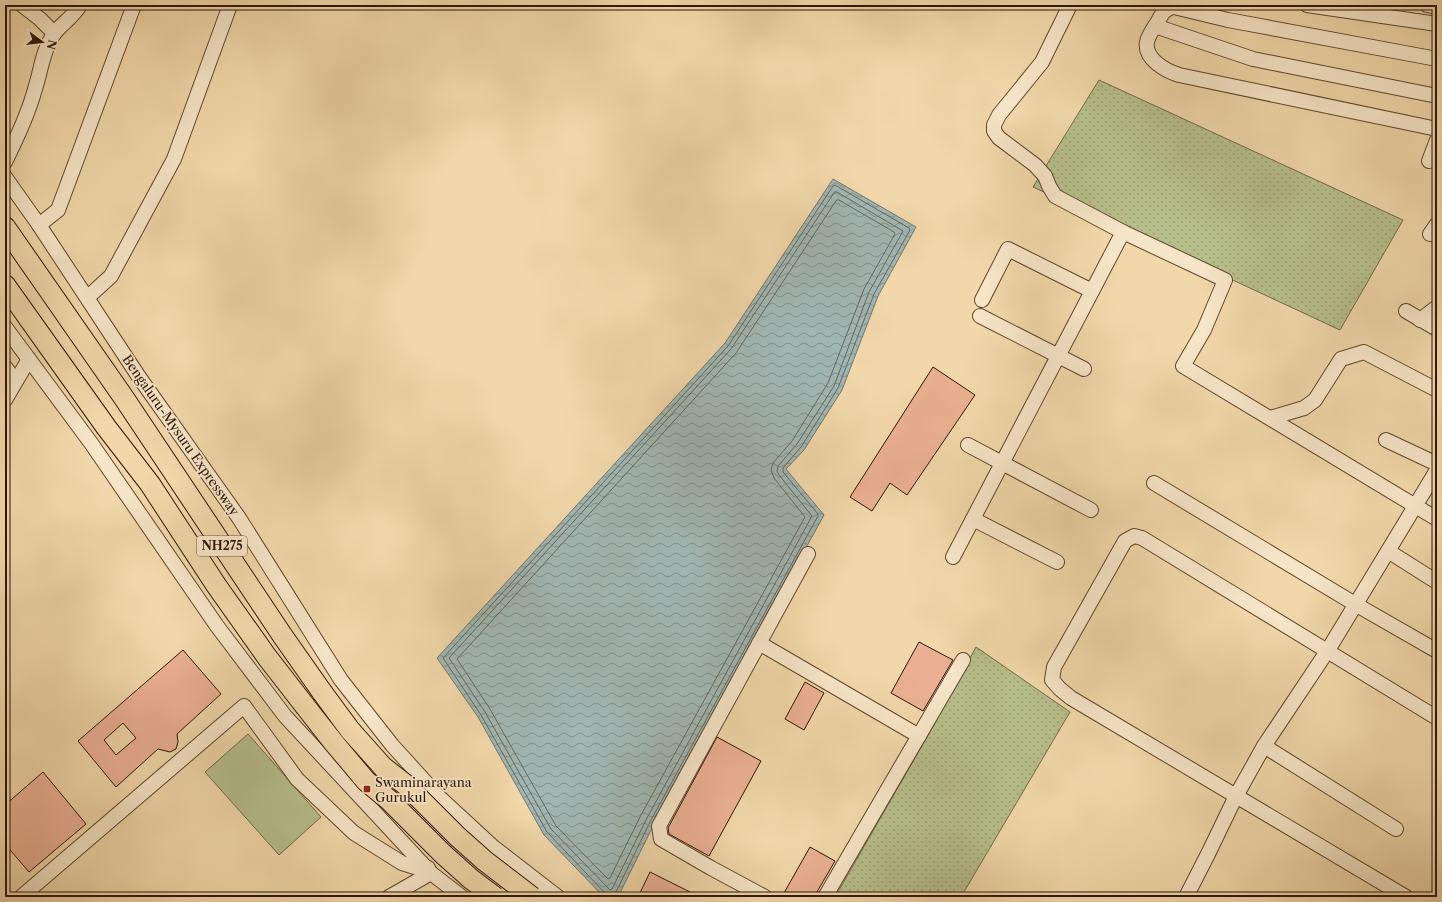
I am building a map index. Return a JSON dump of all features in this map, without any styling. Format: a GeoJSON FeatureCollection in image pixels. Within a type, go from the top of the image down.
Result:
{"type":"FeatureCollection","features":[{"type":"Feature","properties":{"kind":"highway","name":"Bengaluru-Mysuru Expressway"},"geometry":{"type":"LineString","coordinates":[[5,227],[124,398],[282,635],[350,730],[383,767],[406,785],[458,837],[532,897]]}},
{"type":"Feature","properties":{"kind":"highway","name":"NH275"},"geometry":{"type":"LineString","coordinates":[[5,285],[106,427],[150,484],[216,585],[267,657],[334,743],[366,781],[389,800],[443,854],[471,879],[496,897]]}},
{"type":"Feature","properties":{"kind":"street"},"geometry":{"type":"LineString","coordinates":[[22,5],[40,19],[54,34]]}},
{"type":"Feature","properties":{"kind":"street"},"geometry":{"type":"LineString","coordinates":[[5,162],[23,126],[36,88],[43,56],[52,36],[76,13],[80,5]]}},
{"type":"Feature","properties":{"kind":"street"},"geometry":{"type":"LineString","coordinates":[[39,225],[58,210],[134,5]]}},
{"type":"Feature","properties":{"kind":"street"},"geometry":{"type":"LineString","coordinates":[[88,297],[111,276],[174,159],[230,5]]}},
{"type":"Feature","properties":{"kind":"street"},"geometry":{"type":"LineString","coordinates":[[1070,5],[1042,62],[1000,115],[994,125],[994,131],[999,138],[1035,165],[1045,176],[1055,196],[1123,232],[1226,280],[1204,330],[1182,366],[1437,519]]}},
{"type":"Feature","properties":{"kind":"street"},"geometry":{"type":"LineString","coordinates":[[1307,5],[1437,24]]}},
{"type":"Feature","properties":{"kind":"street"},"geometry":{"type":"LineString","coordinates":[[1427,5],[1437,7]]}},
{"type":"Feature","properties":{"kind":"street"},"geometry":{"type":"LineString","coordinates":[[1437,59],[1215,11],[1174,6],[1169,7],[1164,11],[1147,41],[1146,47],[1152,58],[1166,70],[1173,73],[1437,130]]}},
{"type":"Feature","properties":{"kind":"street"},"geometry":{"type":"LineString","coordinates":[[1155,26],[1253,59],[1437,96]]}},
{"type":"Feature","properties":{"kind":"street"},"geometry":{"type":"LineString","coordinates":[[1429,161],[1437,140]]}},
{"type":"Feature","properties":{"kind":"street","name":"Bengaluru-Mysuru Expressway"},"geometry":{"type":"LineString","coordinates":[[5,177],[88,297],[139,377],[239,518],[341,680],[373,722],[440,798],[492,846],[558,897]]}},
{"type":"Feature","properties":{"kind":"street"},"geometry":{"type":"LineString","coordinates":[[953,557],[1123,232]]}},
{"type":"Feature","properties":{"kind":"street"},"geometry":{"type":"LineString","coordinates":[[982,300],[1008,249],[1092,291]]}},
{"type":"Feature","properties":{"kind":"street"},"geometry":{"type":"LineString","coordinates":[[1420,320],[1437,307]]}},
{"type":"Feature","properties":{"kind":"street"},"geometry":{"type":"LineString","coordinates":[[1406,311],[1437,329]]}},
{"type":"Feature","properties":{"kind":"street"},"geometry":{"type":"LineString","coordinates":[[980,316],[1084,369]]}},
{"type":"Feature","properties":{"kind":"street"},"geometry":{"type":"LineString","coordinates":[[5,327],[91,443],[216,626],[285,716],[331,767],[430,870],[462,897]]}},
{"type":"Feature","properties":{"kind":"street"},"geometry":{"type":"LineString","coordinates":[[1270,418],[1304,408],[1315,400],[1341,359],[1364,352],[1437,390]]}},
{"type":"Feature","properties":{"kind":"street"},"geometry":{"type":"LineString","coordinates":[[5,400],[29,359]]}},
{"type":"Feature","properties":{"kind":"street"},"geometry":{"type":"LineString","coordinates":[[5,367],[16,381]]}},
{"type":"Feature","properties":{"kind":"street"},"geometry":{"type":"LineString","coordinates":[[1386,440],[1437,464]]}},
{"type":"Feature","properties":{"kind":"street"},"geometry":{"type":"LineString","coordinates":[[968,445],[1091,510]]}},
{"type":"Feature","properties":{"kind":"street"},"geometry":{"type":"LineString","coordinates":[[1186,897],[1236,796],[1264,746],[1328,650],[1437,470]]}},
{"type":"Feature","properties":{"kind":"street"},"geometry":{"type":"LineString","coordinates":[[1154,483],[1355,604],[1437,651]]}},
{"type":"Feature","properties":{"kind":"street"},"geometry":{"type":"LineString","coordinates":[[973,519],[1057,562]]}},
{"type":"Feature","properties":{"kind":"street"},"geometry":{"type":"LineString","coordinates":[[1406,897],[1071,698],[1052,680],[1054,667],[1125,541],[1134,536],[1142,538],[1328,650],[1437,718]]}},
{"type":"Feature","properties":{"kind":"street"},"geometry":{"type":"LineString","coordinates":[[1388,551],[1437,582]]}},
{"type":"Feature","properties":{"kind":"street"},"geometry":{"type":"LineString","coordinates":[[765,897],[661,839],[659,826],[808,554]]}},
{"type":"Feature","properties":{"kind":"street"},"geometry":{"type":"LineString","coordinates":[[758,644],[918,736]]}},
{"type":"Feature","properties":{"kind":"street"},"geometry":{"type":"LineString","coordinates":[[824,897],[963,660]]}},
{"type":"Feature","properties":{"kind":"street"},"geometry":{"type":"LineString","coordinates":[[22,897],[244,706],[297,779],[354,833],[402,863],[430,870]]}},
{"type":"Feature","properties":{"kind":"street"},"geometry":{"type":"LineString","coordinates":[[331,767],[373,722]]}},
{"type":"Feature","properties":{"kind":"street"},"geometry":{"type":"LineString","coordinates":[[1264,746],[1396,829]]}},
{"type":"Feature","properties":{"kind":"street"},"geometry":{"type":"LineString","coordinates":[[389,897],[430,870]]}},
{"type":"Feature","properties":{"kind":"green space"},"geometry":{"type":"Polygon","coordinates":[[[1099,80],[1403,220],[1340,330],[1033,187],[1099,80]]]}},
{"type":"Feature","properties":{"kind":"green space"},"geometry":{"type":"Polygon","coordinates":[[[976,647],[1070,712],[961,897],[835,897],[930,732],[976,647]]]}},
{"type":"Feature","properties":{"kind":"green space"},"geometry":{"type":"Polygon","coordinates":[[[248,734],[321,817],[279,855],[205,772],[248,734]]]}},
{"type":"Feature","properties":{"kind":"water"},"geometry":{"type":"Polygon","coordinates":[[[833,179],[916,227],[878,296],[842,390],[804,450],[786,469],[824,515],[655,822],[618,897],[604,897],[544,835],[478,717],[437,658],[725,343],[833,179]]]}},
{"type":"Feature","properties":{"kind":"building"},"geometry":{"type":"Polygon","coordinates":[[[933,367],[975,395],[907,495],[890,483],[872,511],[850,497],[933,367]]]}},
{"type":"Feature","properties":{"kind":"building"},"geometry":{"type":"Polygon","coordinates":[[[919,642],[953,660],[923,711],[891,693],[919,642]]]}},
{"type":"Feature","properties":{"kind":"building"},"geometry":{"type":"Polygon","coordinates":[[[183,650],[221,694],[177,734],[178,742],[176,749],[170,752],[158,749],[116,787],[78,741],[183,650]],[[123,723],[104,740],[116,755],[136,738],[123,723]]]}},
{"type":"Feature","properties":{"kind":"building"},"geometry":{"type":"Polygon","coordinates":[[[805,682],[824,693],[804,730],[785,719],[805,682]]]}},
{"type":"Feature","properties":{"kind":"building"},"geometry":{"type":"Polygon","coordinates":[[[717,737],[761,761],[709,856],[669,834],[668,828],[717,737]]]}},
{"type":"Feature","properties":{"kind":"building"},"geometry":{"type":"Polygon","coordinates":[[[43,772],[86,824],[29,872],[5,844],[5,805],[43,772]]]}},
{"type":"Feature","properties":{"kind":"building"},"geometry":{"type":"Polygon","coordinates":[[[810,847],[835,861],[814,897],[792,897],[784,893],[810,847]]]}},
{"type":"Feature","properties":{"kind":"building"},"geometry":{"type":"Polygon","coordinates":[[[650,872],[700,897],[638,897],[650,872]]]}},
{"type":"Feature","properties":{"kind":"place","name":"Swaminarayana Gurukul"},"geometry":{"type":"Point","coordinates":[367,789]}}]}
